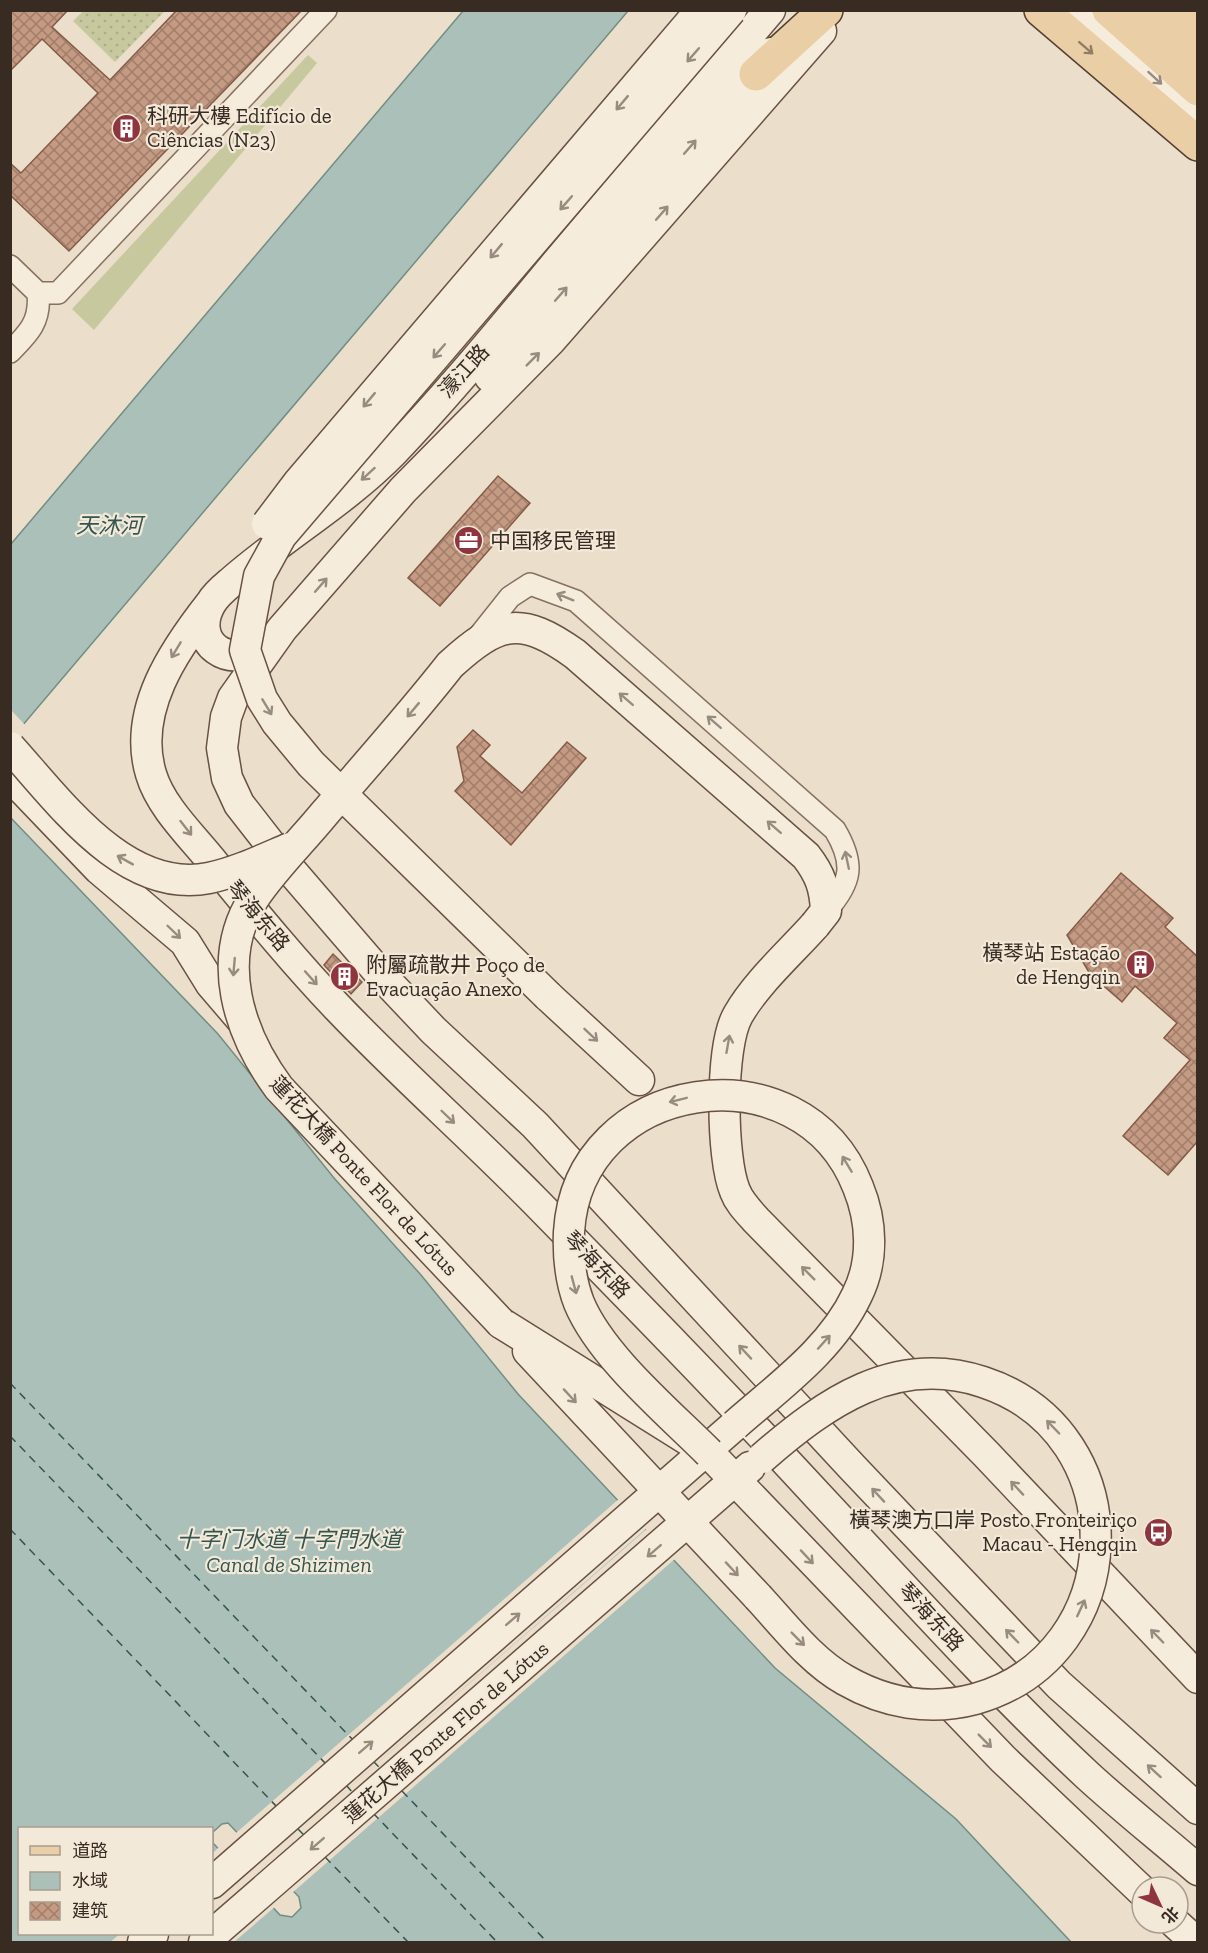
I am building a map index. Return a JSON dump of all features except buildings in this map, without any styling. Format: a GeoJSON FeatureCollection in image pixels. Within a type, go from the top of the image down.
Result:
{"type":"FeatureCollection","features":[{"type":"Feature","properties":{"kind":"main road"},"geometry":{"type":"LineString","coordinates":[[639,1080],[548,996],[311,764],[277,723],[262,699],[245,650],[242,600],[247,567],[269,521],[298,483],[701,10]]}},
{"type":"Feature","properties":{"kind":"main road"},"geometry":{"type":"LineString","coordinates":[[245,650],[259,576],[281,536],[731,10]]}},
{"type":"Feature","properties":{"kind":"main road","name":"濠江路"},"geometry":{"type":"LineString","coordinates":[[515,330],[770,10]]}},
{"type":"Feature","properties":{"kind":"main road","name":"濠江路"},"geometry":{"type":"LineString","coordinates":[[211,603],[261,555],[316,515],[392,453],[515,330],[756,74],[804,10]]}},
{"type":"Feature","properties":{"kind":"main road"},"geometry":{"type":"LineString","coordinates":[[756,74],[826,10]]}},
{"type":"Feature","properties":{"kind":"main road"},"geometry":{"type":"LineString","coordinates":[[839,10],[551,340],[403,490],[282,629],[233,698],[226,717],[222,748],[227,778],[239,804],[319,903],[433,1030],[535,1125],[852,1467],[1059,1685],[1197,1809]]}},
{"type":"Feature","properties":{"kind":"main road"},"geometry":{"type":"LineString","coordinates":[[1041,10],[1197,144]]}},
{"type":"Feature","properties":{"kind":"main road"},"geometry":{"type":"LineString","coordinates":[[1080,10],[1197,115]]}},
{"type":"Feature","properties":{"kind":"main road"},"geometry":{"type":"LineString","coordinates":[[1108,10],[1197,89]]}},
{"type":"Feature","properties":{"kind":"main road"},"geometry":{"type":"LineString","coordinates":[[1144,10],[1197,56]]}},
{"type":"Feature","properties":{"kind":"main road"},"geometry":{"type":"LineString","coordinates":[[1187,10],[1197,20]]}},
{"type":"Feature","properties":{"kind":"main road"},"geometry":{"type":"LineString","coordinates":[[403,490],[515,330]]}},
{"type":"Feature","properties":{"kind":"main road"},"geometry":{"type":"LineString","coordinates":[[211,603],[205,626],[207,639],[224,654],[240,658],[257,651],[282,629]]}},
{"type":"Feature","properties":{"kind":"main road","name":"琴海东路"},"geometry":{"type":"LineString","coordinates":[[211,603],[185,636],[167,665],[153,698],[147,743],[150,773],[161,796],[181,822],[266,927],[335,1005],[530,1196],[642,1311],[816,1493],[953,1642],[1035,1725],[1090,1777],[1197,1870]]}},
{"type":"Feature","properties":{"kind":"main road","name":"蓮花大橋 Ponte Flor de Lótus"},"geometry":{"type":"LineString","coordinates":[[213,1934],[681,1527],[690,1520],[787,1436],[844,1396],[893,1378],[941,1375],[982,1382],[1018,1398],[1058,1431],[1072,1450],[1090,1492],[1096,1524],[1096,1553],[1091,1584],[1081,1610],[1067,1634],[1034,1670],[1011,1685],[969,1700],[930,1705],[908,1704],[844,1680],[803,1644],[758,1597],[694,1529],[686,1520],[678,1511],[279,1088],[261,1064],[240,1018],[233,973],[241,924],[269,878],[450,665],[472,645],[492,633],[511,628],[526,628],[546,635],[575,654],[806,856],[818,872],[825,890],[826,911]]}},
{"type":"Feature","properties":{"kind":"main road"},"geometry":{"type":"LineString","coordinates":[[10,747],[101,844],[119,857],[166,877],[184,880],[207,879],[249,865],[299,844]]}},
{"type":"Feature","properties":{"kind":"main road"},"geometry":{"type":"LineString","coordinates":[[10,776],[99,869],[184,942],[211,984],[240,1018]]}},
{"type":"Feature","properties":{"kind":"main road"},"geometry":{"type":"LineString","coordinates":[[826,911],[747,1002],[732,1026],[724,1087],[729,1164],[735,1192],[756,1220],[986,1454],[1197,1678]]}},
{"type":"Feature","properties":{"kind":"main road","name":"蓮花大橋 Ponte Flor de Lótus"},"geometry":{"type":"LineString","coordinates":[[213,1881],[645,1503],[699,1456],[708,1449],[717,1441],[801,1366],[842,1322],[858,1294],[867,1263],[870,1240],[867,1215],[854,1175],[842,1155],[826,1137],[798,1115],[774,1104],[726,1093],[674,1100],[636,1119],[614,1135],[588,1165],[576,1190],[570,1212],[568,1244],[572,1282],[580,1304],[603,1343],[623,1365],[701,1445],[709,1453],[987,1743],[1130,1880]]}},
{"type":"Feature","properties":{"kind":"main road","name":"蓮花大橋 Ponte Flor de Lótus"},"geometry":{"type":"LineString","coordinates":[[501,1323],[709,1453]]}},
{"type":"Feature","properties":{"kind":"main road"},"geometry":{"type":"LineString","coordinates":[[333,1777],[360,1807]]}},
{"type":"Feature","properties":{"kind":"street"},"geometry":{"type":"LineString","coordinates":[[10,352],[31,331],[48,293],[326,10]]}},
{"type":"Feature","properties":{"kind":"street"},"geometry":{"type":"LineString","coordinates":[[10,266],[48,293]]}},
{"type":"Feature","properties":{"kind":"street"},"geometry":{"type":"LineString","coordinates":[[472,645],[510,597],[530,584],[576,601],[835,830],[848,859],[849,871],[839,896],[826,911]]}},
{"type":"Feature","properties":{"kind":"green space"},"geometry":{"type":"Polygon","coordinates":[[[83,11],[165,11],[115,62],[73,21],[83,11]]]}},
{"type":"Feature","properties":{"kind":"green space"},"geometry":{"type":"Polygon","coordinates":[[[308,55],[317,63],[94,330],[72,309],[308,55]]]}},
{"type":"Feature","properties":{"kind":"water","name":"天沐河"},"geometry":{"type":"Polygon","coordinates":[[[463,11],[628,11],[11,739],[11,544],[463,11]]]}},
{"type":"Feature","properties":{"kind":"water","name":"十字门水道 十字門水道 Canal de Shizimen"},"geometry":{"type":"Polygon","coordinates":[[[10,817],[218,1034],[334,1178],[421,1275],[518,1394],[775,1668],[956,1819],[1071,1942],[11,1942],[10,817]]]}},
{"type":"Feature","properties":{"kind":"pier"},"geometry":{"type":"Polygon","coordinates":[[[11,710],[25,725],[10,742],[11,710]]]}},
{"type":"Feature","properties":{"kind":"pier"},"geometry":{"type":"Polygon","coordinates":[[[620,1498],[648,1527],[295,1835],[648,1528],[676,1558],[292,1893],[236,1833],[620,1498]]]}},
{"type":"Feature","properties":{"kind":"pier"},"geometry":{"type":"Polygon","coordinates":[[[220,1846],[276,1906],[234,1942],[110,1942],[119,1935],[213,1935],[213,1853],[220,1846]]]}},
{"type":"Feature","properties":{"kind":"ferry route"},"geometry":{"type":"LineString","coordinates":[[10,1383],[353,1740]]}},
{"type":"Feature","properties":{"kind":"ferry route"},"geometry":{"type":"LineString","coordinates":[[10,1436],[326,1764]]}},
{"type":"Feature","properties":{"kind":"ferry route"},"geometry":{"type":"LineString","coordinates":[[10,1529],[278,1808]]}},
{"type":"Feature","properties":{"kind":"ferry route"},"geometry":{"type":"LineString","coordinates":[[373,1761],[382,1770]]}},
{"type":"Feature","properties":{"kind":"ferry route"},"geometry":{"type":"LineString","coordinates":[[346,1785],[353,1793]]}},
{"type":"Feature","properties":{"kind":"ferry route"},"geometry":{"type":"LineString","coordinates":[[402,1791],[547,1942]]}},
{"type":"Feature","properties":{"kind":"ferry route"},"geometry":{"type":"LineString","coordinates":[[373,1813],[497,1942]]}},
{"type":"Feature","properties":{"kind":"ferry route"},"geometry":{"type":"LineString","coordinates":[[298,1829],[305,1836]]}},
{"type":"Feature","properties":{"kind":"ferry route"},"geometry":{"type":"LineString","coordinates":[[325,1857],[408,1942]]}},
{"type":"Feature","properties":{"kind":"place","name":"科研大樓 Edifício de Ciências (N23)"},"geometry":{"type":"Point","coordinates":[126,128]}},
{"type":"Feature","properties":{"kind":"place","name":"中国移民管理"},"geometry":{"type":"Point","coordinates":[469,541]}},
{"type":"Feature","properties":{"kind":"place","name":"橫琴站 Estação de Hengqin"},"geometry":{"type":"Point","coordinates":[1141,965]}},
{"type":"Feature","properties":{"kind":"place","name":"附屬疏散井 Poço de Evacuação Anexo"},"geometry":{"type":"Point","coordinates":[345,977]}},
{"type":"Feature","properties":{"kind":"place","name":"橫琴澳方口岸 Posto Fronteiriço Macau - Hengqin"},"geometry":{"type":"Point","coordinates":[1158,1532]}}]}
